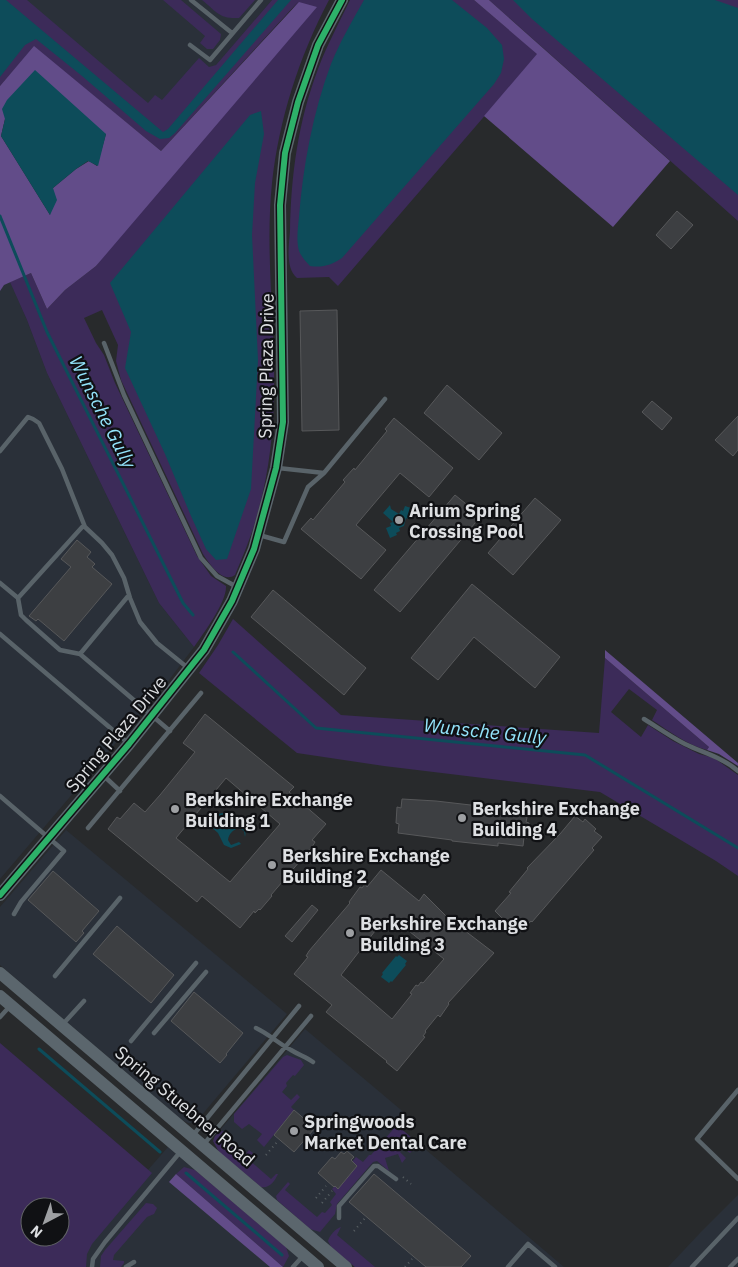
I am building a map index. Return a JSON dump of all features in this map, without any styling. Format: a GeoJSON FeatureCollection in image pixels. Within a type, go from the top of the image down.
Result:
{"type":"FeatureCollection","features":[{"type":"Feature","properties":{"kind":"street","name":"Spring Plaza Drive"},"geometry":{"type":"LineString","coordinates":[[0,895],[129,744],[204,650],[232,601],[259,535],[276,468],[283,422],[280,205],[285,153],[298,102],[318,45],[342,0]]}},
{"type":"Feature","properties":{"kind":"street","name":"Spring Stuebner Road"},"geometry":{"type":"LineString","coordinates":[[0,973],[346,1267]]}},
{"type":"Feature","properties":{"kind":"street","name":"Spring Stuebner Road"},"geometry":{"type":"LineString","coordinates":[[0,996],[318,1267]]}},
{"type":"Feature","properties":{"kind":"street"},"geometry":{"type":"LineString","coordinates":[[182,1150],[193,1136]]}},
{"type":"Feature","properties":{"kind":"street"},"geometry":{"type":"LineString","coordinates":[[182,1150],[204,1145]]}},
{"type":"Feature","properties":{"kind":"lane"},"geometry":{"type":"LineString","coordinates":[[191,0],[232,33]]}},
{"type":"Feature","properties":{"kind":"lane"},"geometry":{"type":"LineString","coordinates":[[190,45],[210,60],[261,0]]}},
{"type":"Feature","properties":{"kind":"lane"},"geometry":{"type":"LineString","coordinates":[[104,343],[124,395],[201,558],[217,576],[238,588]]}},
{"type":"Feature","properties":{"kind":"lane"},"geometry":{"type":"LineString","coordinates":[[259,535],[284,542],[308,487],[324,473],[385,399]]}},
{"type":"Feature","properties":{"kind":"lane"},"geometry":{"type":"LineString","coordinates":[[0,451],[28,417],[39,423],[62,470],[84,525],[112,555],[124,578],[140,622],[157,643],[189,669]]}},
{"type":"Feature","properties":{"kind":"lane"},"geometry":{"type":"LineString","coordinates":[[276,468],[324,473]]}},
{"type":"Feature","properties":{"kind":"lane"},"geometry":{"type":"LineString","coordinates":[[18,598],[84,525]]}},
{"type":"Feature","properties":{"kind":"lane"},"geometry":{"type":"LineString","coordinates":[[0,582],[18,598],[21,615],[60,650],[80,654],[170,731]]}},
{"type":"Feature","properties":{"kind":"lane"},"geometry":{"type":"LineString","coordinates":[[80,654],[129,595]]}},
{"type":"Feature","properties":{"kind":"lane"},"geometry":{"type":"LineString","coordinates":[[0,634],[129,744]]}},
{"type":"Feature","properties":{"kind":"lane"},"geometry":{"type":"LineString","coordinates":[[88,828],[202,693]]}},
{"type":"Feature","properties":{"kind":"lane"},"geometry":{"type":"LineString","coordinates":[[644,719],[682,742],[712,754],[738,771]]}},
{"type":"Feature","properties":{"kind":"lane"},"geometry":{"type":"LineString","coordinates":[[103,775],[120,790]]}},
{"type":"Feature","properties":{"kind":"lane"},"geometry":{"type":"LineString","coordinates":[[0,796],[64,850],[21,902],[14,914]]}},
{"type":"Feature","properties":{"kind":"lane"},"geometry":{"type":"LineString","coordinates":[[55,976],[120,898]]}},
{"type":"Feature","properties":{"kind":"lane"},"geometry":{"type":"LineString","coordinates":[[131,1041],[196,963]]}},
{"type":"Feature","properties":{"kind":"lane"},"geometry":{"type":"LineString","coordinates":[[154,1033],[206,972]]}},
{"type":"Feature","properties":{"kind":"lane"},"geometry":{"type":"LineString","coordinates":[[62,1026],[84,1001]]}},
{"type":"Feature","properties":{"kind":"lane"},"geometry":{"type":"LineString","coordinates":[[0,1018],[11,1005]]}},
{"type":"Feature","properties":{"kind":"lane"},"geometry":{"type":"LineString","coordinates":[[193,1136],[299,1006]]}},
{"type":"Feature","properties":{"kind":"lane"},"geometry":{"type":"LineString","coordinates":[[204,1145],[311,1016]]}},
{"type":"Feature","properties":{"kind":"lane"},"geometry":{"type":"LineString","coordinates":[[256,1028],[313,1062]]}},
{"type":"Feature","properties":{"kind":"lane"},"geometry":{"type":"LineString","coordinates":[[738,1090],[697,1139],[738,1179]]}},
{"type":"Feature","properties":{"kind":"lane"},"geometry":{"type":"LineString","coordinates":[[92,1267],[93,1259],[105,1242],[182,1150]]}},
{"type":"Feature","properties":{"kind":"lane"},"geometry":{"type":"LineString","coordinates":[[339,1218],[339,1206],[374,1166],[378,1166],[396,1179]]}},
{"type":"Feature","properties":{"kind":"lane"},"geometry":{"type":"LineString","coordinates":[[692,1267],[738,1218]]}},
{"type":"Feature","properties":{"kind":"lane"},"geometry":{"type":"LineString","coordinates":[[508,1267],[528,1244],[555,1267]]}},
{"type":"Feature","properties":{"kind":"lane"},"geometry":{"type":"LineString","coordinates":[[293,1267],[304,1255]]}},
{"type":"Feature","properties":{"kind":"lane"},"geometry":{"type":"LineString","coordinates":[[730,1267],[738,1259]]}},
{"type":"Feature","properties":{"kind":"lane"},"geometry":{"type":"LineString","coordinates":[[126,1267],[134,1262]]}},
{"type":"Feature","properties":{"kind":"path"},"geometry":{"type":"LineString","coordinates":[[266,1155],[276,1142]]}},
{"type":"Feature","properties":{"kind":"path"},"geometry":{"type":"LineString","coordinates":[[400,1174],[411,1184]]}},
{"type":"Feature","properties":{"kind":"path"},"geometry":{"type":"LineString","coordinates":[[316,1198],[326,1186]]}},
{"type":"Feature","properties":{"kind":"path"},"geometry":{"type":"LineString","coordinates":[[322,1203],[332,1191]]}},
{"type":"Feature","properties":{"kind":"path"},"geometry":{"type":"LineString","coordinates":[[354,1231],[365,1218]]}},
{"type":"Feature","properties":{"kind":"path"},"geometry":{"type":"LineString","coordinates":[[405,1267],[412,1259]]}},
{"type":"Feature","properties":{"kind":"shaded area"},"geometry":{"type":"Polygon","coordinates":[[[0,0],[27,0],[148,103],[155,95],[162,100],[199,58],[209,67],[216,65],[272,0],[329,0],[308,44],[292,89],[275,159],[270,209],[274,362],[272,436],[268,468],[255,523],[235,575],[225,577],[221,575],[212,567],[203,554],[121,380],[116,361],[118,345],[102,310],[84,318],[104,355],[115,383],[197,556],[211,576],[226,586],[219,609],[194,647],[159,603],[47,373],[10,282],[31,273],[47,309],[65,290],[96,266],[298,2],[161,151],[34,47],[0,86],[0,0]]]}},
{"type":"Feature","properties":{"kind":"shaded area"},"geometry":{"type":"Polygon","coordinates":[[[18,0],[272,0],[163,127],[18,0]]]}},
{"type":"Feature","properties":{"kind":"shaded area"},"geometry":{"type":"Polygon","coordinates":[[[163,0],[181,0],[221,34],[220,40],[213,49],[207,49],[200,43],[205,36],[163,0]]]}},
{"type":"Feature","properties":{"kind":"shaded area"},"geometry":{"type":"Polygon","coordinates":[[[202,0],[255,0],[239,18],[232,18],[222,16],[202,0]]]}},
{"type":"Feature","properties":{"kind":"shaded area"},"geometry":{"type":"Polygon","coordinates":[[[350,0],[474,0],[538,54],[338,286],[329,277],[297,278],[293,274],[289,262],[289,249],[294,169],[305,109],[329,43],[350,0]]]}},
{"type":"Feature","properties":{"kind":"shaded area"},"geometry":{"type":"Polygon","coordinates":[[[474,0],[489,0],[670,161],[613,227],[484,116],[537,54],[474,0]]]}},
{"type":"Feature","properties":{"kind":"shaded area"},"geometry":{"type":"Polygon","coordinates":[[[489,0],[738,0],[738,221],[489,0]]]}},
{"type":"Feature","properties":{"kind":"shaded area"},"geometry":{"type":"Polygon","coordinates":[[[299,2],[317,7],[96,266],[65,290],[47,309],[31,273],[4,285],[0,291],[0,86],[34,46],[161,151],[299,2]],[[5,119],[1,136],[50,215],[53,188],[89,161],[97,166],[106,134],[5,119]]]}},
{"type":"Feature","properties":{"kind":"shaded area"},"geometry":{"type":"Polygon","coordinates":[[[0,258],[27,320],[47,373],[159,603],[194,647],[166,684],[0,879],[0,258]]]}},
{"type":"Feature","properties":{"kind":"shaded area"},"geometry":{"type":"Polygon","coordinates":[[[233,619],[341,715],[599,733],[605,658],[709,747],[707,750],[692,745],[652,720],[657,710],[629,689],[611,712],[641,737],[648,725],[673,741],[699,754],[714,758],[738,775],[738,876],[600,792],[384,766],[297,753],[199,673],[233,619]]]}},
{"type":"Feature","properties":{"kind":"shaded area"},"geometry":{"type":"Polygon","coordinates":[[[605,650],[738,763],[738,766],[719,754],[707,750],[709,747],[605,658],[605,650]]]}},
{"type":"Feature","properties":{"kind":"shaded area"},"geometry":{"type":"Polygon","coordinates":[[[66,830],[287,1014],[195,1123],[188,1123],[182,1120],[0,965],[0,907],[66,830]]]}},
{"type":"Feature","properties":{"kind":"shaded area"},"geometry":{"type":"Polygon","coordinates":[[[305,1029],[407,1115],[398,1126],[564,1267],[355,1267],[219,1152],[213,1141],[215,1136],[305,1029]]]}},
{"type":"Feature","properties":{"kind":"shaded area"},"geometry":{"type":"Polygon","coordinates":[[[0,1043],[152,1173],[92,1244],[87,1254],[86,1267],[0,1267],[0,1043]]]}},
{"type":"Feature","properties":{"kind":"shaded area"},"geometry":{"type":"Polygon","coordinates":[[[287,1055],[301,1060],[304,1065],[286,1083],[287,1086],[282,1092],[291,1100],[297,1094],[300,1097],[291,1107],[294,1110],[264,1147],[257,1140],[262,1134],[249,1124],[242,1129],[234,1122],[234,1114],[283,1057],[287,1055]]]}},
{"type":"Feature","properties":{"kind":"shaded area"},"geometry":{"type":"Polygon","coordinates":[[[396,1126],[420,1145],[410,1153],[403,1148],[400,1152],[406,1158],[402,1163],[398,1154],[385,1158],[389,1171],[377,1161],[373,1162],[337,1204],[335,1214],[320,1232],[310,1229],[277,1200],[276,1196],[288,1182],[290,1184],[285,1190],[317,1217],[322,1212],[325,1213],[332,1205],[330,1202],[336,1194],[332,1189],[335,1186],[338,1188],[357,1166],[352,1162],[356,1157],[363,1162],[396,1126]]]}},
{"type":"Feature","properties":{"kind":"shaded area"},"geometry":{"type":"Polygon","coordinates":[[[222,1131],[229,1133],[225,1140],[244,1156],[249,1150],[253,1153],[249,1160],[271,1179],[278,1174],[271,1184],[267,1187],[261,1187],[219,1152],[213,1141],[215,1136],[222,1131]]]}},
{"type":"Feature","properties":{"kind":"shaded area"},"geometry":{"type":"Polygon","coordinates":[[[168,1147],[309,1267],[63,1267],[168,1147]]]}},
{"type":"Feature","properties":{"kind":"shaded area"},"geometry":{"type":"Polygon","coordinates":[[[184,1167],[195,1170],[286,1247],[289,1256],[283,1267],[176,1174],[184,1167]]]}},
{"type":"Feature","properties":{"kind":"shaded area"},"geometry":{"type":"Polygon","coordinates":[[[176,1174],[283,1267],[270,1267],[169,1182],[176,1174]]]}},
{"type":"Feature","properties":{"kind":"shaded area"},"geometry":{"type":"Polygon","coordinates":[[[738,1195],[738,1267],[668,1267],[700,1233],[738,1195]]]}},
{"type":"Feature","properties":{"kind":"shaded area"},"geometry":{"type":"Polygon","coordinates":[[[146,1203],[153,1204],[157,1208],[154,1214],[147,1217],[114,1255],[113,1260],[124,1261],[124,1263],[121,1267],[100,1267],[101,1256],[105,1250],[146,1203]]]}},
{"type":"Feature","properties":{"kind":"shaded area"},"geometry":{"type":"Polygon","coordinates":[[[341,1227],[337,1235],[375,1267],[355,1267],[331,1247],[328,1241],[331,1235],[341,1227]]]}},
{"type":"Feature","properties":{"kind":"water"},"geometry":{"type":"Polygon","coordinates":[[[0,0],[6,0],[163,132],[168,129],[278,0],[291,0],[175,133],[169,138],[160,139],[146,131],[36,39],[25,45],[0,77],[0,0]]]}},
{"type":"Feature","properties":{"kind":"water"},"geometry":{"type":"Polygon","coordinates":[[[364,0],[452,0],[487,28],[502,45],[504,59],[501,73],[494,84],[342,258],[319,267],[310,266],[299,251],[297,238],[303,178],[310,139],[319,101],[331,64],[364,0]]]}},
{"type":"Feature","properties":{"kind":"water"},"geometry":{"type":"Polygon","coordinates":[[[513,0],[715,0],[738,8],[738,195],[532,19],[513,0]]]}},
{"type":"Feature","properties":{"kind":"water"},"geometry":{"type":"Polygon","coordinates":[[[35,70],[106,134],[98,166],[88,161],[53,188],[57,200],[50,215],[1,136],[5,119],[2,109],[7,100],[35,70]]]}},
{"type":"Feature","properties":{"kind":"water"},"geometry":{"type":"Polygon","coordinates":[[[261,111],[264,134],[255,183],[252,235],[258,360],[251,489],[227,559],[216,560],[206,549],[125,368],[131,332],[110,283],[250,115],[261,111]]]}},
{"type":"Feature","properties":{"kind":"water","name":"Arium Spring Crossing Pool"},"geometry":{"type":"Polygon","coordinates":[[[390,505],[391,509],[399,514],[405,506],[414,509],[412,515],[410,514],[408,519],[406,518],[404,526],[399,528],[400,531],[396,533],[397,535],[390,538],[386,528],[391,526],[390,523],[393,522],[383,513],[390,505]]]}},
{"type":"Feature","properties":{"kind":"water"},"geometry":{"type":"Polygon","coordinates":[[[223,813],[228,819],[241,824],[246,833],[245,837],[244,831],[239,828],[230,834],[228,840],[231,845],[239,842],[241,844],[231,848],[224,845],[218,833],[210,826],[210,823],[217,820],[218,814],[223,813]]]}},
{"type":"Feature","properties":{"kind":"water"},"geometry":{"type":"Polygon","coordinates":[[[399,955],[407,961],[406,965],[389,983],[381,977],[382,973],[399,955]]]}},
{"type":"Feature","properties":{"kind":"building"},"geometry":{"type":"Polygon","coordinates":[[[677,211],[693,225],[671,249],[656,235],[677,211]]]}},
{"type":"Feature","properties":{"kind":"building"},"geometry":{"type":"Polygon","coordinates":[[[337,310],[339,430],[302,431],[300,311],[337,310]]]}},
{"type":"Feature","properties":{"kind":"building"},"geometry":{"type":"Polygon","coordinates":[[[447,385],[502,433],[479,460],[424,413],[447,385]]]}},
{"type":"Feature","properties":{"kind":"building"},"geometry":{"type":"Polygon","coordinates":[[[652,401],[672,418],[662,430],[642,412],[652,401]]]}},
{"type":"Feature","properties":{"kind":"building"},"geometry":{"type":"Polygon","coordinates":[[[738,416],[738,450],[733,456],[715,440],[738,416]]]}},
{"type":"Feature","properties":{"kind":"building"},"geometry":{"type":"Polygon","coordinates":[[[394,418],[453,468],[429,497],[400,473],[356,525],[386,550],[361,579],[301,529],[311,518],[313,520],[345,482],[343,480],[354,468],[355,470],[387,431],[385,429],[394,418]]]}},
{"type":"Feature","properties":{"kind":"building"},"geometry":{"type":"Polygon","coordinates":[[[455,495],[481,516],[400,612],[374,590],[455,495]]]}},
{"type":"Feature","properties":{"kind":"building"},"geometry":{"type":"Polygon","coordinates":[[[535,498],[561,520],[513,575],[488,553],[535,498]]]}},
{"type":"Feature","properties":{"kind":"building"},"geometry":{"type":"Polygon","coordinates":[[[77,540],[91,552],[87,557],[95,564],[92,567],[112,584],[64,641],[38,619],[36,621],[29,616],[71,567],[61,559],[77,540]]]}},
{"type":"Feature","properties":{"kind":"building"},"geometry":{"type":"Polygon","coordinates":[[[472,584],[560,657],[535,688],[474,637],[438,680],[411,658],[472,584]]]}},
{"type":"Feature","properties":{"kind":"building"},"geometry":{"type":"Polygon","coordinates":[[[273,590],[366,668],[344,695],[251,617],[273,590]]]}},
{"type":"Feature","properties":{"kind":"building","name":"Berkshire Exchange Building 1"},"geometry":{"type":"Polygon","coordinates":[[[205,714],[294,787],[289,792],[326,824],[312,840],[315,842],[312,847],[272,896],[260,910],[255,913],[254,911],[240,928],[202,896],[197,902],[108,829],[117,817],[120,819],[134,803],[145,812],[160,795],[195,752],[183,743],[205,714]],[[226,778],[176,838],[230,882],[280,824],[226,778]]]}},
{"type":"Feature","properties":{"kind":"building","name":"Berkshire Exchange Building 4"},"geometry":{"type":"Polygon","coordinates":[[[402,799],[505,809],[505,807],[514,809],[513,811],[528,813],[526,822],[529,823],[527,838],[524,837],[523,846],[498,843],[498,846],[398,833],[399,824],[396,823],[397,807],[401,808],[402,799]]]}},
{"type":"Feature","properties":{"kind":"building"},"geometry":{"type":"Polygon","coordinates":[[[575,816],[583,822],[585,819],[596,829],[594,831],[602,837],[592,848],[594,850],[532,922],[521,932],[514,927],[512,930],[500,920],[502,918],[495,911],[511,893],[509,892],[527,868],[575,816]]]}},
{"type":"Feature","properties":{"kind":"building"},"geometry":{"type":"Polygon","coordinates":[[[381,870],[419,901],[424,894],[447,917],[494,953],[448,1003],[440,1017],[438,1015],[425,1031],[423,1036],[425,1037],[397,1071],[326,1012],[332,1005],[294,974],[308,957],[306,956],[309,951],[350,903],[360,887],[362,888],[365,884],[367,887],[381,870]],[[390,916],[375,931],[341,975],[392,1019],[412,994],[410,993],[416,985],[418,986],[421,982],[423,983],[444,959],[390,916]]]}},
{"type":"Feature","properties":{"kind":"building"},"geometry":{"type":"Polygon","coordinates":[[[53,871],[99,911],[82,931],[84,933],[76,942],[28,900],[53,871]]]}},
{"type":"Feature","properties":{"kind":"building"},"geometry":{"type":"Polygon","coordinates":[[[312,905],[318,910],[292,942],[285,936],[312,905]]]}},
{"type":"Feature","properties":{"kind":"building"},"geometry":{"type":"Polygon","coordinates":[[[117,926],[174,975],[151,1003],[93,954],[117,926]]]}},
{"type":"Feature","properties":{"kind":"building"},"geometry":{"type":"Polygon","coordinates":[[[194,992],[243,1033],[220,1063],[171,1021],[194,992]]]}},
{"type":"Feature","properties":{"kind":"building","name":"Springwoods Market Dental Care"},"geometry":{"type":"Polygon","coordinates":[[[294,1110],[315,1128],[294,1152],[274,1135],[294,1110]]]}},
{"type":"Feature","properties":{"kind":"building"},"geometry":{"type":"Polygon","coordinates":[[[347,1151],[354,1157],[351,1160],[357,1166],[338,1189],[318,1173],[332,1157],[335,1159],[341,1152],[344,1154],[347,1151]]]}},
{"type":"Feature","properties":{"kind":"building"},"geometry":{"type":"Polygon","coordinates":[[[374,1174],[471,1256],[461,1267],[426,1267],[349,1202],[374,1174]]]}},
{"type":"Feature","properties":{"kind":"waterway","name":"Wunsche Gully"},"geometry":{"type":"LineString","coordinates":[[0,216],[47,332],[183,603],[193,615]]}},
{"type":"Feature","properties":{"kind":"waterway","name":"Wunsche Gully"},"geometry":{"type":"LineString","coordinates":[[233,652],[316,728],[585,755],[738,848]]}},
{"type":"Feature","properties":{"kind":"waterway"},"geometry":{"type":"LineString","coordinates":[[39,1049],[160,1152]]}},
{"type":"Feature","properties":{"kind":"waterway"},"geometry":{"type":"LineString","coordinates":[[186,1173],[282,1255]]}},
{"type":"Feature","properties":{"kind":"cycle path"},"geometry":{"type":"LineString","coordinates":[[0,895],[129,744],[204,650],[232,601],[254,549],[276,468],[283,422],[280,205],[285,153],[298,102],[318,45],[342,0]]}},
{"type":"Feature","properties":{"kind":"place","name":"Arium Spring Crossing Pool"},"geometry":{"type":"Point","coordinates":[399,520]}},
{"type":"Feature","properties":{"kind":"place","name":"Berkshire Exchange Building 1"},"geometry":{"type":"Point","coordinates":[175,809]}},
{"type":"Feature","properties":{"kind":"place","name":"Berkshire Exchange Building 4"},"geometry":{"type":"Point","coordinates":[462,818]}},
{"type":"Feature","properties":{"kind":"place","name":"Berkshire Exchange Building 2"},"geometry":{"type":"Point","coordinates":[272,865]}},
{"type":"Feature","properties":{"kind":"place","name":"Berkshire Exchange Building 3"},"geometry":{"type":"Point","coordinates":[350,933]}},
{"type":"Feature","properties":{"kind":"place","name":"Springwoods Market Dental Care"},"geometry":{"type":"Point","coordinates":[294,1131]}}]}
